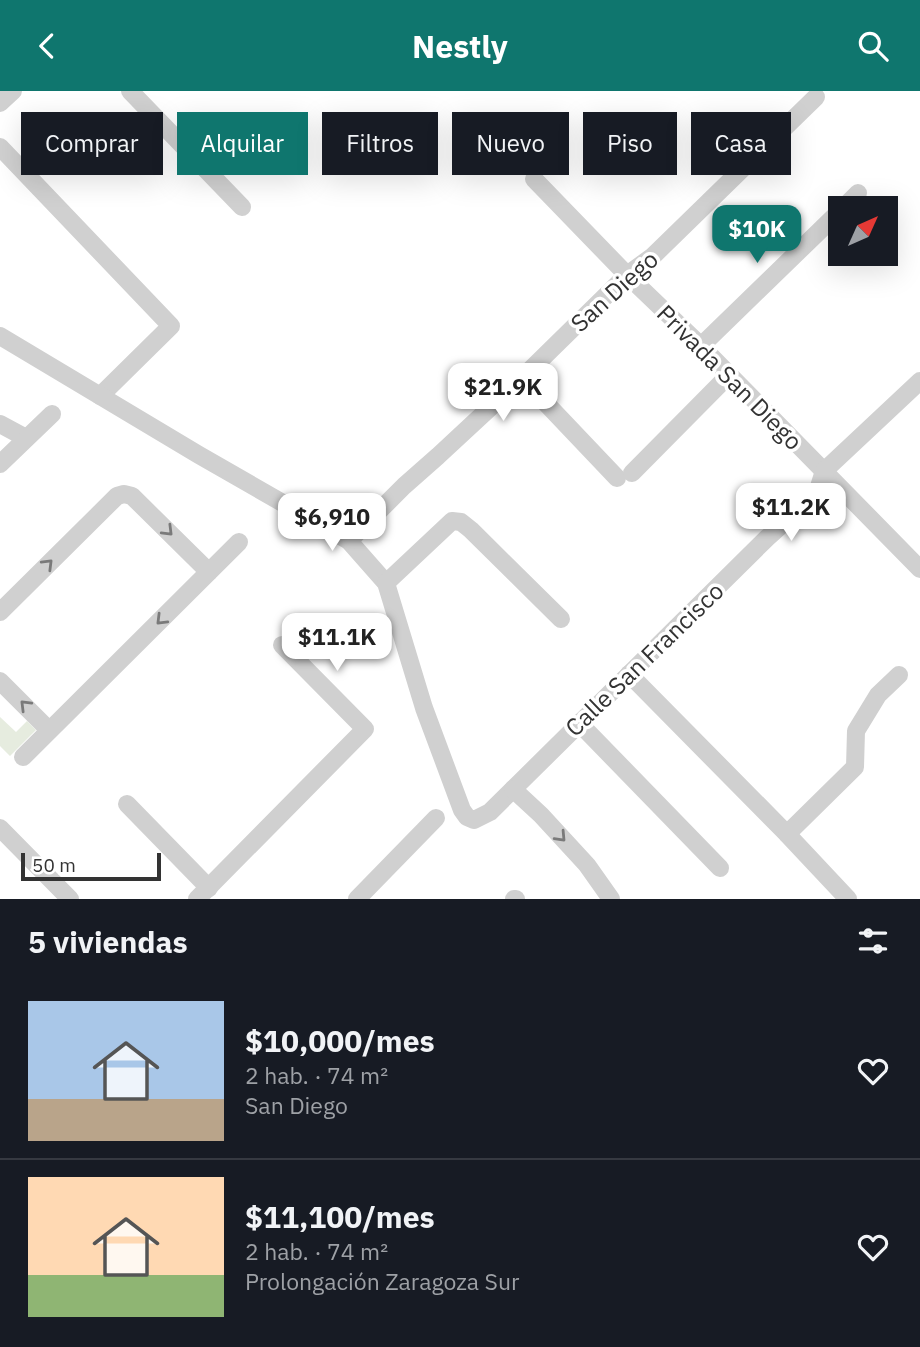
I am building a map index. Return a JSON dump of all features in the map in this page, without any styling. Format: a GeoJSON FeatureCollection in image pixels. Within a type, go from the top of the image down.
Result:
{"type":"FeatureCollection","features":[{"type":"Feature","properties":{"kind":"street"},"geometry":{"type":"LineString","coordinates":[[0,103],[13,91]]}},
{"type":"Feature","properties":{"kind":"street"},"geometry":{"type":"LineString","coordinates":[[130,91],[242,207]]}},
{"type":"Feature","properties":{"kind":"street","name":"San Diego"},"geometry":{"type":"LineString","coordinates":[[349,541],[627,275],[653,256],[816,97]]}},
{"type":"Feature","properties":{"kind":"street"},"geometry":{"type":"LineString","coordinates":[[0,147],[171,327],[100,396]]}},
{"type":"Feature","properties":{"kind":"street","name":"Privada San Diego"},"geometry":{"type":"LineString","coordinates":[[534,179],[920,569]]}},
{"type":"Feature","properties":{"kind":"street"},"geometry":{"type":"LineString","coordinates":[[855,196],[858,193]]}},
{"type":"Feature","properties":{"kind":"street"},"geometry":{"type":"LineString","coordinates":[[701,346],[828,223]]}},
{"type":"Feature","properties":{"kind":"street"},"geometry":{"type":"LineString","coordinates":[[0,336],[349,541],[386,583],[424,708],[467,817],[474,820],[503,808],[541,815]]}},
{"type":"Feature","properties":{"kind":"street"},"geometry":{"type":"LineString","coordinates":[[522,378],[625,475],[729,375]]}},
{"type":"Feature","properties":{"kind":"street","name":"Calle San Francisco"},"geometry":{"type":"LineString","coordinates":[[490,812],[817,493],[824,471],[920,381]]}},
{"type":"Feature","properties":{"kind":"street"},"geometry":{"type":"LineString","coordinates":[[0,464],[52,414]]}},
{"type":"Feature","properties":{"kind":"street"},"geometry":{"type":"LineString","coordinates":[[0,423],[26,438]]}},
{"type":"Feature","properties":{"kind":"street"},"geometry":{"type":"LineString","coordinates":[[0,613],[117,496],[124,494],[132,496],[209,572]]}},
{"type":"Feature","properties":{"kind":"street"},"geometry":{"type":"LineString","coordinates":[[386,583],[452,521],[461,522],[561,619]]}},
{"type":"Feature","properties":{"kind":"street"},"geometry":{"type":"LineString","coordinates":[[23,757],[239,542]]}},
{"type":"Feature","properties":{"kind":"street"},"geometry":{"type":"LineString","coordinates":[[127,804],[203,893],[365,729],[282,645]]}},
{"type":"Feature","properties":{"kind":"street"},"geometry":{"type":"LineString","coordinates":[[629,674],[848,899]]}},
{"type":"Feature","properties":{"kind":"street"},"geometry":{"type":"LineString","coordinates":[[787,834],[855,767],[856,731],[878,695],[899,675]]}},
{"type":"Feature","properties":{"kind":"street"},"geometry":{"type":"LineString","coordinates":[[0,681],[49,730]]}},
{"type":"Feature","properties":{"kind":"street"},"geometry":{"type":"LineString","coordinates":[[579,723],[720,868]]}},
{"type":"Feature","properties":{"kind":"street"},"geometry":{"type":"LineString","coordinates":[[513,789],[587,865],[611,899]]}},
{"type":"Feature","properties":{"kind":"street"},"geometry":{"type":"LineString","coordinates":[[357,899],[436,818]]}},
{"type":"Feature","properties":{"kind":"street"},"geometry":{"type":"LineString","coordinates":[[0,828],[70,899]]}},
{"type":"Feature","properties":{"kind":"shaded area"},"geometry":{"type":"Polygon","coordinates":[[[0,717],[16,732],[27,721],[36,730],[10,756],[0,746],[0,717]]]}}]}
